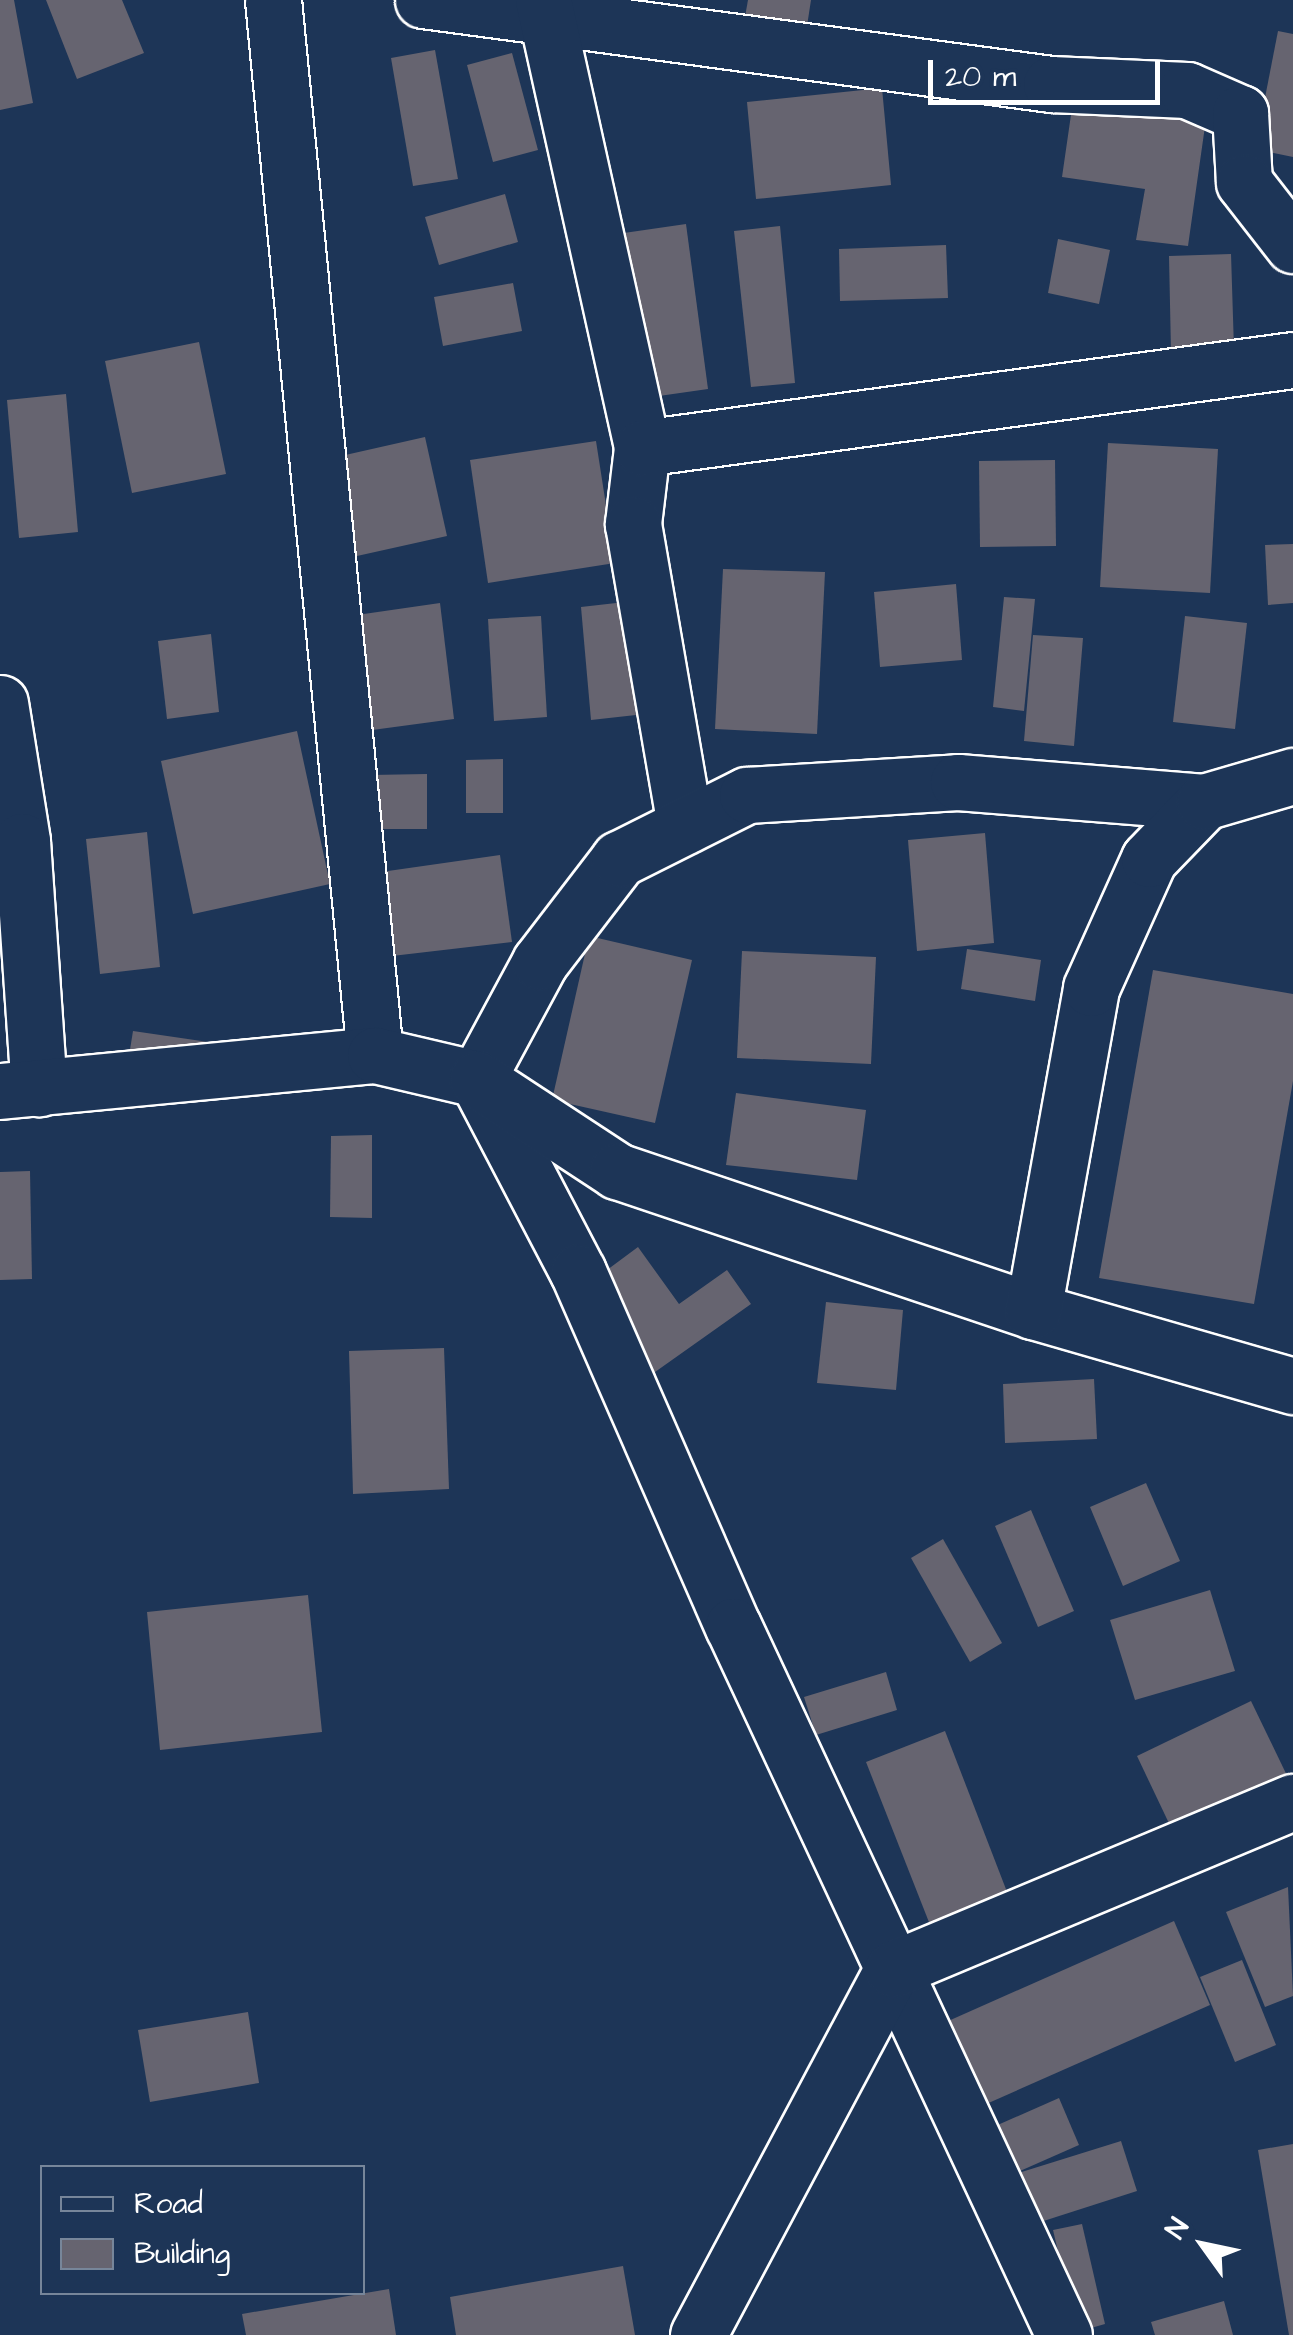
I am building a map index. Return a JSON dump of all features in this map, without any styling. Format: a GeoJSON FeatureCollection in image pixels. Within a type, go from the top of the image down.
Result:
{"type":"FeatureCollection","features":[{"type":"Feature","properties":{"kind":"street"},"geometry":{"type":"LineString","coordinates":[[273,0],[375,1055]]}},
{"type":"Feature","properties":{"kind":"street"},"geometry":{"type":"LineString","coordinates":[[423,0],[544,8],[1050,84],[1187,90],[1240,113],[1244,182],[1293,245]]}},
{"type":"Feature","properties":{"kind":"street"},"geometry":{"type":"LineString","coordinates":[[544,8],[642,448],[633,524],[685,826]]}},
{"type":"Feature","properties":{"kind":"street"},"geometry":{"type":"LineString","coordinates":[[642,448],[1293,360]]}},
{"type":"Feature","properties":{"kind":"street"},"geometry":{"type":"LineString","coordinates":[[0,703],[22,841],[20,1090],[375,1055],[476,1078],[617,1172],[1033,1311],[1293,1386]]}},
{"type":"Feature","properties":{"kind":"street"},"geometry":{"type":"LineString","coordinates":[[476,1078],[540,962],[619,860],[747,795],[958,782],[1204,802],[1293,776]]}},
{"type":"Feature","properties":{"kind":"street"},"geometry":{"type":"LineString","coordinates":[[1033,1311],[1091,988],[1149,858],[1204,802]]}},
{"type":"Feature","properties":{"kind":"street"},"geometry":{"type":"LineString","coordinates":[[476,1078],[578,1272],[893,1969],[1064,2335]]}},
{"type":"Feature","properties":{"kind":"street"},"geometry":{"type":"LineString","coordinates":[[698,2335],[893,1969],[1293,1802]]}},
{"type":"Feature","properties":{"kind":"building"},"geometry":{"type":"Polygon","coordinates":[[[0,0],[14,0],[33,103],[0,110],[0,0]]]}},
{"type":"Feature","properties":{"kind":"building"},"geometry":{"type":"Polygon","coordinates":[[[46,0],[122,0],[144,53],[77,79],[46,0]]]}},
{"type":"Feature","properties":{"kind":"building"},"geometry":{"type":"Polygon","coordinates":[[[748,0],[811,0],[805,39],[743,28],[748,0]]]}},
{"type":"Feature","properties":{"kind":"building"},"geometry":{"type":"Polygon","coordinates":[[[1278,31],[1293,34],[1293,157],[1255,149],[1278,31]]]}},
{"type":"Feature","properties":{"kind":"building"},"geometry":{"type":"Polygon","coordinates":[[[435,50],[458,179],[413,186],[391,58],[435,50]]]}},
{"type":"Feature","properties":{"kind":"building"},"geometry":{"type":"Polygon","coordinates":[[[512,53],[538,150],[493,162],[467,65],[512,53]]]}},
{"type":"Feature","properties":{"kind":"building"},"geometry":{"type":"Polygon","coordinates":[[[882,88],[891,185],[756,199],[747,102],[882,88]]]}},
{"type":"Feature","properties":{"kind":"building"},"geometry":{"type":"Polygon","coordinates":[[[1074,94],[1207,112],[1188,246],[1136,240],[1145,189],[1062,177],[1074,94]]]}},
{"type":"Feature","properties":{"kind":"building"},"geometry":{"type":"Polygon","coordinates":[[[505,194],[518,242],[439,265],[425,217],[505,194]]]}},
{"type":"Feature","properties":{"kind":"building"},"geometry":{"type":"Polygon","coordinates":[[[686,224],[708,389],[638,399],[617,234],[686,224]]]}},
{"type":"Feature","properties":{"kind":"building"},"geometry":{"type":"Polygon","coordinates":[[[780,226],[795,383],[751,387],[734,231],[780,226]]]}},
{"type":"Feature","properties":{"kind":"building"},"geometry":{"type":"Polygon","coordinates":[[[1058,239],[1110,250],[1099,304],[1048,293],[1058,239]]]}},
{"type":"Feature","properties":{"kind":"building"},"geometry":{"type":"Polygon","coordinates":[[[946,245],[948,298],[840,301],[839,249],[946,245]]]}},
{"type":"Feature","properties":{"kind":"building"},"geometry":{"type":"Polygon","coordinates":[[[1231,254],[1234,349],[1171,352],[1169,256],[1231,254]]]}},
{"type":"Feature","properties":{"kind":"building"},"geometry":{"type":"Polygon","coordinates":[[[513,283],[522,331],[443,346],[434,297],[513,283]]]}},
{"type":"Feature","properties":{"kind":"building"},"geometry":{"type":"Polygon","coordinates":[[[199,342],[226,474],[132,493],[105,361],[199,342]]]}},
{"type":"Feature","properties":{"kind":"building"},"geometry":{"type":"Polygon","coordinates":[[[66,394],[78,532],[19,538],[7,400],[66,394]]]}},
{"type":"Feature","properties":{"kind":"building"},"geometry":{"type":"Polygon","coordinates":[[[425,437],[447,536],[321,564],[301,465],[425,437]]]}},
{"type":"Feature","properties":{"kind":"building"},"geometry":{"type":"Polygon","coordinates":[[[596,441],[615,563],[488,583],[470,460],[596,441]]]}},
{"type":"Feature","properties":{"kind":"building"},"geometry":{"type":"Polygon","coordinates":[[[1108,443],[1218,449],[1210,593],[1100,587],[1108,443]]]}},
{"type":"Feature","properties":{"kind":"building"},"geometry":{"type":"Polygon","coordinates":[[[1055,460],[1056,546],[980,547],[979,461],[1055,460]]]}},
{"type":"Feature","properties":{"kind":"building"},"geometry":{"type":"Polygon","coordinates":[[[1293,544],[1293,603],[1268,605],[1265,545],[1293,544]]]}},
{"type":"Feature","properties":{"kind":"building"},"geometry":{"type":"Polygon","coordinates":[[[723,569],[825,572],[817,734],[715,729],[723,569]]]}},
{"type":"Feature","properties":{"kind":"building"},"geometry":{"type":"Polygon","coordinates":[[[956,584],[962,660],[880,667],[874,592],[956,584]]]}},
{"type":"Feature","properties":{"kind":"building"},"geometry":{"type":"Polygon","coordinates":[[[1004,597],[1035,599],[1024,711],[993,707],[1004,597]]]}},
{"type":"Feature","properties":{"kind":"building"},"geometry":{"type":"Polygon","coordinates":[[[625,602],[636,715],[591,720],[581,607],[625,602]]]}},
{"type":"Feature","properties":{"kind":"building"},"geometry":{"type":"Polygon","coordinates":[[[440,603],[454,719],[350,733],[336,618],[440,603]]]}},
{"type":"Feature","properties":{"kind":"building"},"geometry":{"type":"Polygon","coordinates":[[[541,616],[547,717],[494,721],[488,619],[541,616]]]}},
{"type":"Feature","properties":{"kind":"building"},"geometry":{"type":"Polygon","coordinates":[[[1185,616],[1247,623],[1235,729],[1173,722],[1185,616]]]}},
{"type":"Feature","properties":{"kind":"building"},"geometry":{"type":"Polygon","coordinates":[[[211,634],[219,712],[167,719],[158,641],[211,634]]]}},
{"type":"Feature","properties":{"kind":"building"},"geometry":{"type":"Polygon","coordinates":[[[1033,635],[1083,638],[1074,746],[1024,741],[1033,635]]]}},
{"type":"Feature","properties":{"kind":"building"},"geometry":{"type":"Polygon","coordinates":[[[297,731],[330,884],[193,914],[161,761],[297,731]]]}},
{"type":"Feature","properties":{"kind":"building"},"geometry":{"type":"Polygon","coordinates":[[[503,759],[503,813],[466,813],[466,760],[503,759]]]}},
{"type":"Feature","properties":{"kind":"building"},"geometry":{"type":"Polygon","coordinates":[[[427,774],[427,829],[370,829],[370,775],[427,774]]]}},
{"type":"Feature","properties":{"kind":"building"},"geometry":{"type":"Polygon","coordinates":[[[147,832],[160,967],[100,974],[86,839],[147,832]]]}},
{"type":"Feature","properties":{"kind":"building"},"geometry":{"type":"Polygon","coordinates":[[[985,833],[994,943],[917,951],[908,840],[985,833]]]}},
{"type":"Feature","properties":{"kind":"building"},"geometry":{"type":"Polygon","coordinates":[[[500,855],[512,942],[392,956],[381,872],[500,855]]]}},
{"type":"Feature","properties":{"kind":"building"},"geometry":{"type":"Polygon","coordinates":[[[589,936],[692,960],[655,1123],[552,1100],[589,936]]]}},
{"type":"Feature","properties":{"kind":"building"},"geometry":{"type":"Polygon","coordinates":[[[967,949],[1041,960],[1035,1001],[961,989],[967,949]]]}},
{"type":"Feature","properties":{"kind":"building"},"geometry":{"type":"Polygon","coordinates":[[[742,951],[876,957],[871,1064],[737,1058],[742,951]]]}},
{"type":"Feature","properties":{"kind":"building"},"geometry":{"type":"Polygon","coordinates":[[[1153,970],[1293,994],[1293,1081],[1254,1304],[1099,1278],[1153,970]]]}},
{"type":"Feature","properties":{"kind":"building"},"geometry":{"type":"Polygon","coordinates":[[[133,1031],[222,1044],[213,1099],[124,1087],[133,1031]]]}},
{"type":"Feature","properties":{"kind":"building"},"geometry":{"type":"Polygon","coordinates":[[[736,1093],[866,1110],[857,1180],[726,1165],[736,1093]]]}},
{"type":"Feature","properties":{"kind":"building"},"geometry":{"type":"Polygon","coordinates":[[[372,1135],[372,1218],[330,1217],[331,1136],[372,1135]]]}},
{"type":"Feature","properties":{"kind":"building"},"geometry":{"type":"Polygon","coordinates":[[[30,1171],[32,1279],[0,1280],[0,1172],[30,1171]]]}},
{"type":"Feature","properties":{"kind":"building"},"geometry":{"type":"Polygon","coordinates":[[[638,1247],[679,1304],[727,1270],[751,1304],[648,1377],[584,1287],[638,1247]]]}},
{"type":"Feature","properties":{"kind":"building"},"geometry":{"type":"Polygon","coordinates":[[[826,1302],[903,1310],[896,1390],[817,1383],[826,1302]]]}},
{"type":"Feature","properties":{"kind":"building"},"geometry":{"type":"Polygon","coordinates":[[[444,1348],[449,1489],[353,1494],[349,1351],[444,1348]]]}},
{"type":"Feature","properties":{"kind":"building"},"geometry":{"type":"Polygon","coordinates":[[[1094,1379],[1097,1439],[1005,1443],[1003,1384],[1094,1379]]]}},
{"type":"Feature","properties":{"kind":"building"},"geometry":{"type":"Polygon","coordinates":[[[1146,1483],[1180,1561],[1123,1586],[1090,1507],[1146,1483]]]}},
{"type":"Feature","properties":{"kind":"building"},"geometry":{"type":"Polygon","coordinates":[[[1031,1510],[1074,1611],[1038,1627],[995,1526],[1031,1510]]]}},
{"type":"Feature","properties":{"kind":"building"},"geometry":{"type":"Polygon","coordinates":[[[943,1539],[1002,1643],[970,1662],[911,1558],[943,1539]]]}},
{"type":"Feature","properties":{"kind":"building"},"geometry":{"type":"Polygon","coordinates":[[[1210,1590],[1235,1671],[1135,1700],[1110,1620],[1210,1590]]]}},
{"type":"Feature","properties":{"kind":"building"},"geometry":{"type":"Polygon","coordinates":[[[308,1595],[322,1732],[160,1750],[147,1612],[308,1595]]]}},
{"type":"Feature","properties":{"kind":"building"},"geometry":{"type":"Polygon","coordinates":[[[886,1672],[897,1710],[816,1735],[804,1697],[886,1672]]]}},
{"type":"Feature","properties":{"kind":"building"},"geometry":{"type":"Polygon","coordinates":[[[1251,1701],[1293,1788],[1185,1857],[1137,1756],[1251,1701]]]}},
{"type":"Feature","properties":{"kind":"building"},"geometry":{"type":"Polygon","coordinates":[[[945,1731],[1014,1910],[936,1940],[866,1762],[945,1731]]]}},
{"type":"Feature","properties":{"kind":"building"},"geometry":{"type":"Polygon","coordinates":[[[1288,1887],[1293,1996],[1265,2007],[1226,1912],[1288,1887]]]}},
{"type":"Feature","properties":{"kind":"building"},"geometry":{"type":"Polygon","coordinates":[[[1174,1921],[1210,2005],[984,2105],[946,2022],[1174,1921]]]}},
{"type":"Feature","properties":{"kind":"building"},"geometry":{"type":"Polygon","coordinates":[[[1242,1960],[1276,2045],[1235,2062],[1200,1977],[1242,1960]]]}},
{"type":"Feature","properties":{"kind":"building"},"geometry":{"type":"Polygon","coordinates":[[[248,2012],[259,2083],[150,2102],[138,2030],[248,2012]]]}},
{"type":"Feature","properties":{"kind":"building"},"geometry":{"type":"Polygon","coordinates":[[[1059,2098],[1079,2145],[1004,2178],[984,2131],[1059,2098]]]}},
{"type":"Feature","properties":{"kind":"building"},"geometry":{"type":"Polygon","coordinates":[[[1121,2141],[1137,2191],[1028,2226],[1012,2175],[1121,2141]]]}},
{"type":"Feature","properties":{"kind":"building"},"geometry":{"type":"Polygon","coordinates":[[[1293,2144],[1293,2335],[1289,2335],[1258,2150],[1293,2144]]]}},
{"type":"Feature","properties":{"kind":"building"},"geometry":{"type":"Polygon","coordinates":[[[1082,2224],[1105,2324],[1077,2332],[1053,2230],[1082,2224]]]}},
{"type":"Feature","properties":{"kind":"building"},"geometry":{"type":"Polygon","coordinates":[[[623,2266],[635,2335],[456,2335],[450,2297],[623,2266]]]}},
{"type":"Feature","properties":{"kind":"building"},"geometry":{"type":"Polygon","coordinates":[[[389,2289],[396,2335],[246,2335],[242,2314],[389,2289]]]}},
{"type":"Feature","properties":{"kind":"building"},"geometry":{"type":"Polygon","coordinates":[[[1224,2301],[1233,2335],[1155,2335],[1151,2322],[1224,2301]]]}}]}
